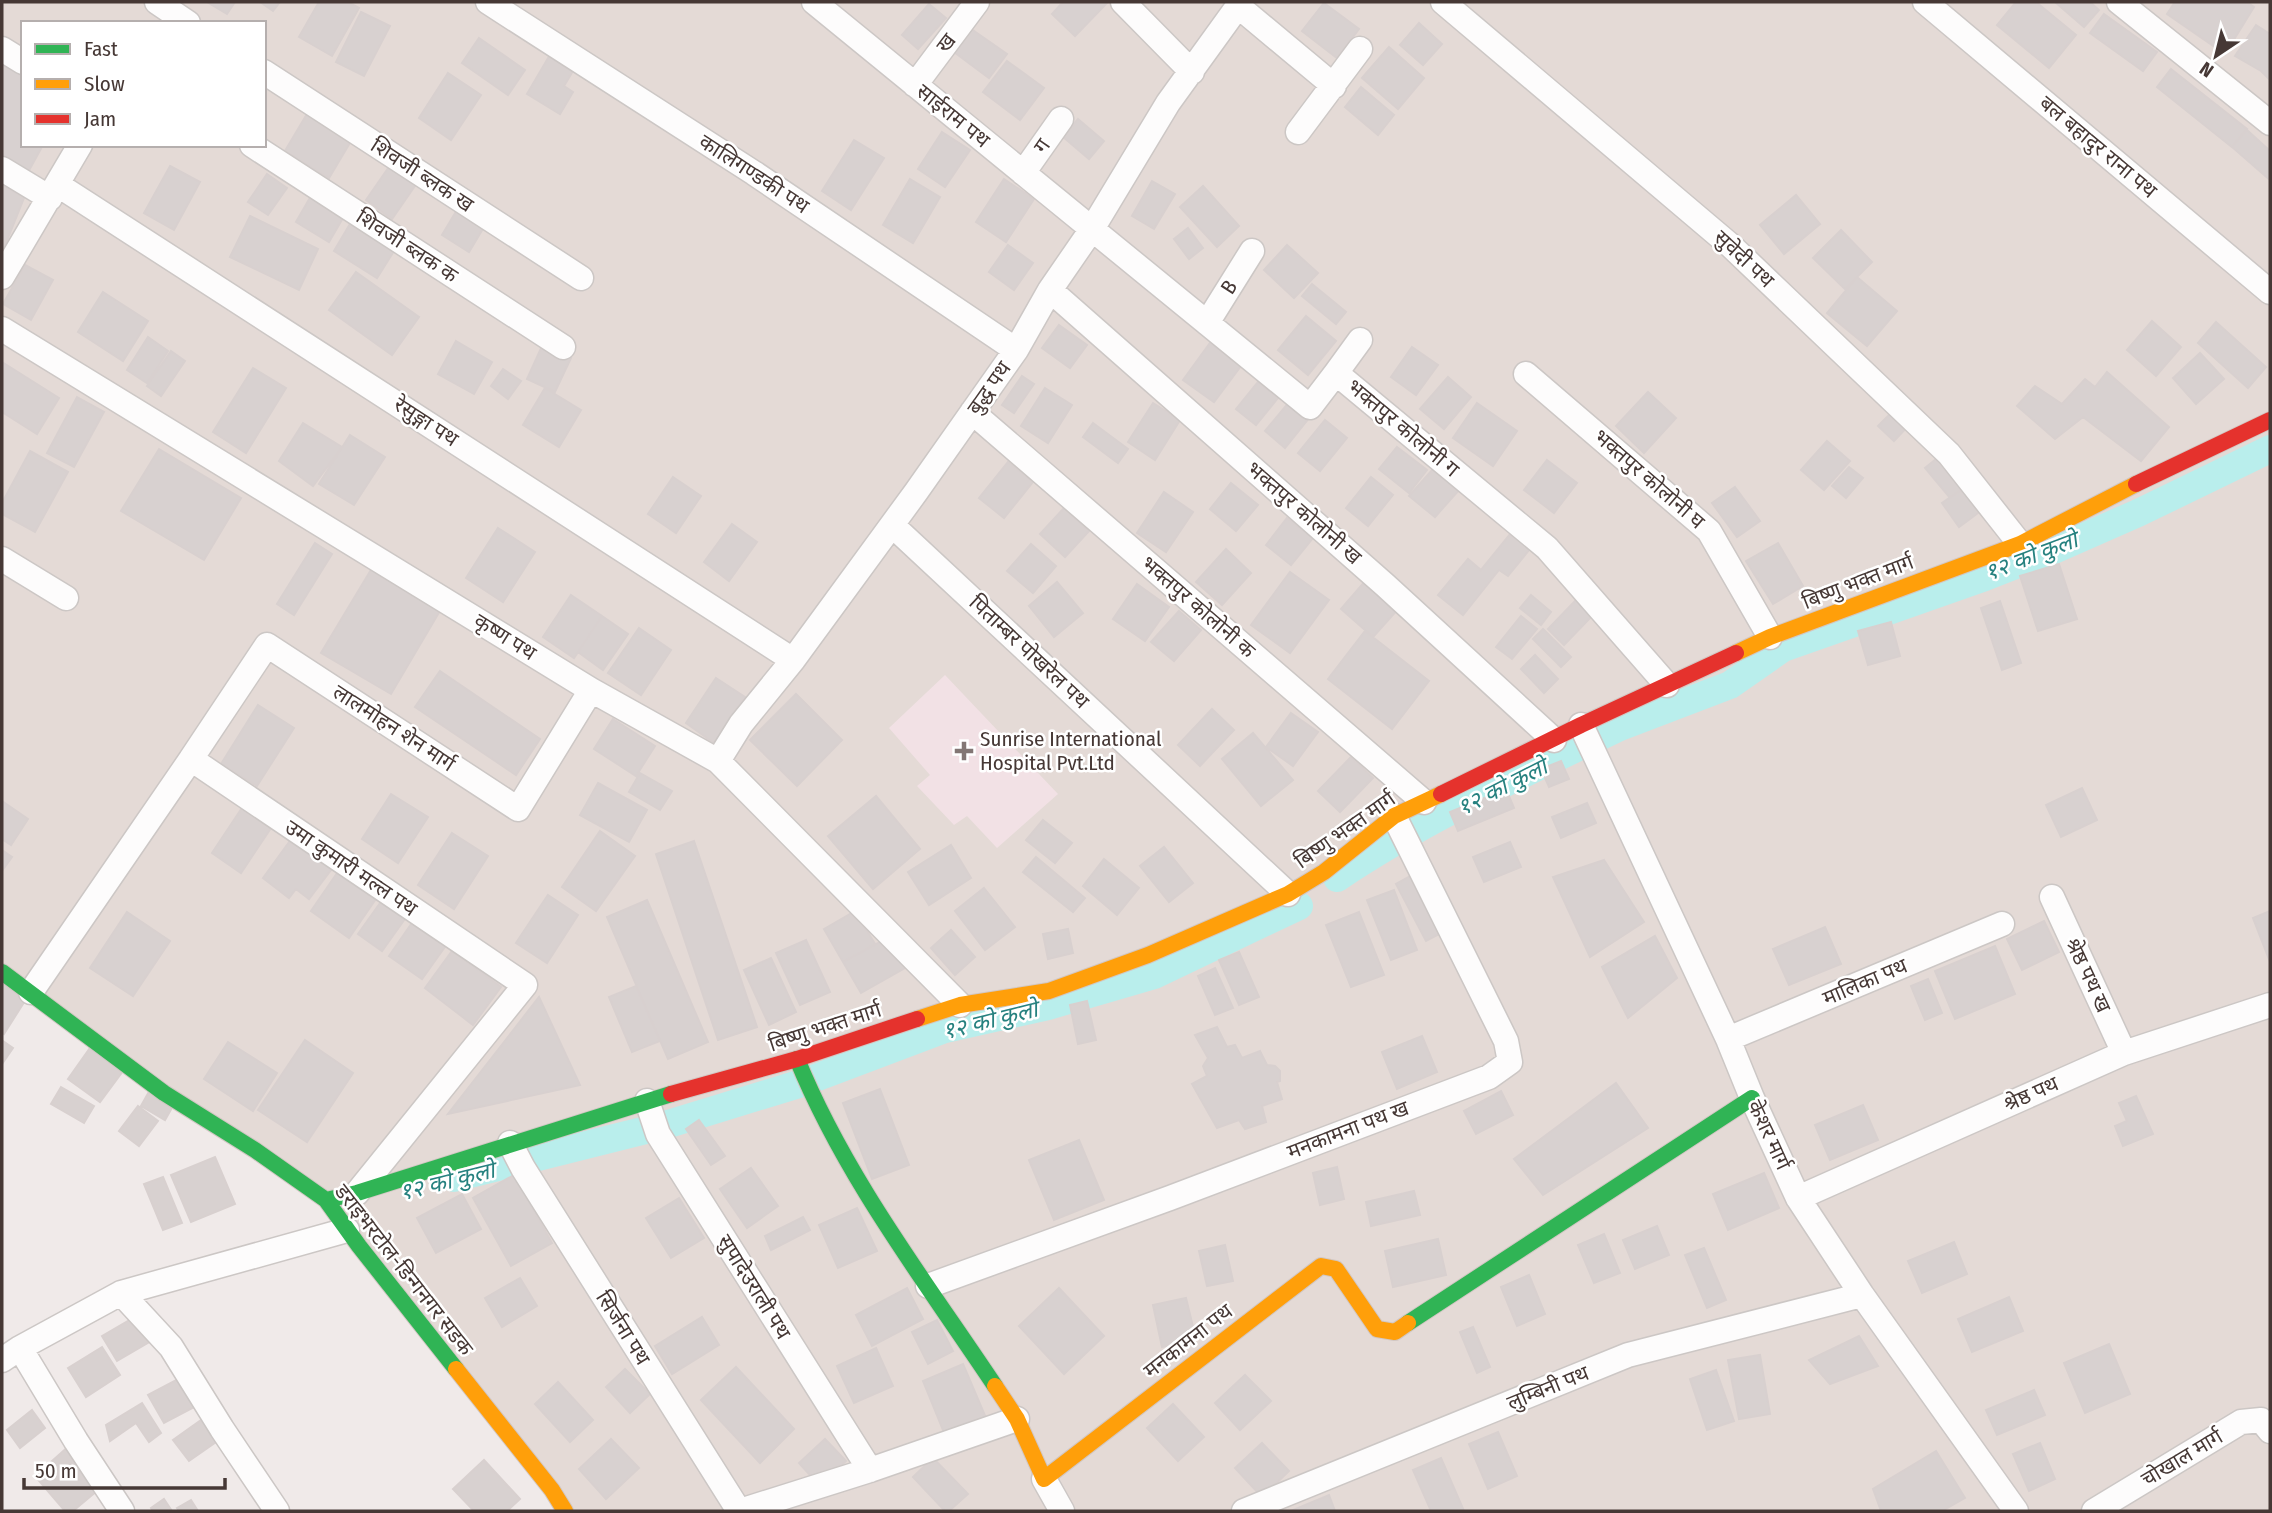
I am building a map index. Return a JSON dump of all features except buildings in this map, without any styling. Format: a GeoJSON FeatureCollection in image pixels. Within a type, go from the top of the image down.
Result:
{"type":"FeatureCollection","features":[{"type":"Feature","properties":{"kind":"street"},"geometry":{"type":"LineString","coordinates":[[147,21],[157,2],[185,21]]}},
{"type":"Feature","properties":{"kind":"street","name":"कालिगण्डकी पथ"},"geometry":{"type":"LineString","coordinates":[[488,2],[754,173],[1016,350]]}},
{"type":"Feature","properties":{"kind":"street","name":"साईराम पथ"},"geometry":{"type":"LineString","coordinates":[[814,2],[1092,229]]}},
{"type":"Feature","properties":{"kind":"street","name":"ख"},"geometry":{"type":"LineString","coordinates":[[915,85],[977,2]]}},
{"type":"Feature","properties":{"kind":"street"},"geometry":{"type":"LineString","coordinates":[[1123,2],[1192,72]]}},
{"type":"Feature","properties":{"kind":"street","name":"सुवेदी पथ"},"geometry":{"type":"LineString","coordinates":[[1443,2],[1730,245],[1949,454],[2020,544]]}},
{"type":"Feature","properties":{"kind":"street","name":"बल बहादुर राना पथ"},"geometry":{"type":"LineString","coordinates":[[1925,2],[2270,292]]}},
{"type":"Feature","properties":{"kind":"street"},"geometry":{"type":"LineString","coordinates":[[2119,2],[2270,123]]}},
{"type":"Feature","properties":{"kind":"street","name":"बुद्ध पथ"},"geometry":{"type":"LineString","coordinates":[[718,761],[741,724],[793,660],[1016,350],[1050,290],[1092,229],[1168,103],[1240,4]]}},
{"type":"Feature","properties":{"kind":"street"},"geometry":{"type":"LineString","coordinates":[[1240,4],[1334,86]]}},
{"type":"Feature","properties":{"kind":"street"},"geometry":{"type":"LineString","coordinates":[[2,49],[21,61]]}},
{"type":"Feature","properties":{"kind":"street"},"geometry":{"type":"LineString","coordinates":[[1298,132],[1360,49]]}},
{"type":"Feature","properties":{"kind":"street","name":"शिवजी ब्लक ख"},"geometry":{"type":"LineString","coordinates":[[266,73],[581,278]]}},
{"type":"Feature","properties":{"kind":"street","name":"ग"},"geometry":{"type":"LineString","coordinates":[[1023,173],[1061,119]]}},
{"type":"Feature","properties":{"kind":"street"},"geometry":{"type":"LineString","coordinates":[[2,274],[79,147]]}},
{"type":"Feature","properties":{"kind":"street","name":"शिवजी ब्लक क"},"geometry":{"type":"LineString","coordinates":[[255,147],[563,347]]}},
{"type":"Feature","properties":{"kind":"street","name":"रेसुङ्गा पथ"},"geometry":{"type":"LineString","coordinates":[[2,169],[54,191],[793,660]]}},
{"type":"Feature","properties":{"kind":"street","name":"भक्तपुर कोलोनी ग"},"geometry":{"type":"LineString","coordinates":[[1092,229],[1310,407],[1336,373],[1547,548],[1667,685]]}},
{"type":"Feature","properties":{"kind":"street","name":"B"},"geometry":{"type":"LineString","coordinates":[[1207,323],[1252,251]]}},
{"type":"Feature","properties":{"kind":"street","name":"भक्तपुर कोलोनी ख"},"geometry":{"type":"LineString","coordinates":[[1050,290],[1375,576],[1554,740]]}},
{"type":"Feature","properties":{"kind":"street","name":"कृष्ण पथ"},"geometry":{"type":"LineString","coordinates":[[2,328],[591,690],[718,761],[960,1005]]}},
{"type":"Feature","properties":{"kind":"street"},"geometry":{"type":"LineString","coordinates":[[1336,373],[1360,340]]}},
{"type":"Feature","properties":{"kind":"street","name":"भक्तपुर कोलोनी घ"},"geometry":{"type":"LineString","coordinates":[[1527,374],[1710,531],[1770,637]]}},
{"type":"Feature","properties":{"kind":"street","name":"भक्तपुर कोलोनी क"},"geometry":{"type":"LineString","coordinates":[[972,412],[1424,802]]}},
{"type":"Feature","properties":{"kind":"street","name":"बिष्णु भक्त मार्ग"},"geometry":{"type":"LineString","coordinates":[[326,1200],[516,1156],[647,1101],[797,1059],[960,1005],[1049,991],[1148,955],[1288,894],[1324,872],[1394,817],[1554,740],[1586,737],[1667,685],[1770,637],[2020,544],[2181,461],[2270,420]]}},
{"type":"Feature","properties":{"kind":"street","name":"पिताम्बर पोखरेल पथ"},"geometry":{"type":"LineString","coordinates":[[892,525],[1288,894]]}},
{"type":"Feature","properties":{"kind":"street"},"geometry":{"type":"LineString","coordinates":[[2,559],[66,598]]}},
{"type":"Feature","properties":{"kind":"street","name":"लालमोहन शेन मार्ग"},"geometry":{"type":"LineString","coordinates":[[191,759],[267,645],[518,808],[591,690]]}},
{"type":"Feature","properties":{"kind":"street","name":"केशर मार्ग"},"geometry":{"type":"LineString","coordinates":[[1586,737],[1728,1039],[1798,1198],[1862,1294],[2015,1511]]}},
{"type":"Feature","properties":{"kind":"street"},"geometry":{"type":"LineString","coordinates":[[31,992],[191,759]]}},
{"type":"Feature","properties":{"kind":"street","name":"उमा कुमारी मल्ल पथ"},"geometry":{"type":"LineString","coordinates":[[191,759],[524,985],[357,1193]]}},
{"type":"Feature","properties":{"kind":"street","name":"मनकामना पथ ख"},"geometry":{"type":"LineString","coordinates":[[928,1286],[1489,1077],[1510,1062],[1506,1041],[1394,817]]}},
{"type":"Feature","properties":{"kind":"street","name":"श्रेष्ठ पथ ख"},"geometry":{"type":"LineString","coordinates":[[2052,897],[2124,1053]]}},
{"type":"Feature","properties":{"kind":"street","name":"मालिका पथ"},"geometry":{"type":"LineString","coordinates":[[1728,1039],[2001,924]]}},
{"type":"Feature","properties":{"kind":"street","name":"डराइभरटोल-डिन्गनगर सडक"},"geometry":{"type":"LineString","coordinates":[[2,972],[164,1093],[255,1150],[326,1200],[552,1490],[565,1511]]}},
{"type":"Feature","properties":{"kind":"street","name":"श्रेष्ठ पथ"},"geometry":{"type":"LineString","coordinates":[[1798,1198],[2124,1053],[2270,1006]]}},
{"type":"Feature","properties":{"kind":"street"},"geometry":{"type":"LineString","coordinates":[[797,1059],[808,1086],[862,1186],[1017,1419],[1044,1479],[1062,1511]]}},
{"type":"Feature","properties":{"kind":"street","name":"मनकामना पथ"},"geometry":{"type":"LineString","coordinates":[[1044,1479],[1321,1266],[1336,1269],[1377,1329],[1395,1332],[1752,1098]]}},
{"type":"Feature","properties":{"kind":"street","name":"सुपादेउराली पथ"},"geometry":{"type":"LineString","coordinates":[[647,1101],[658,1134],[870,1470]]}},
{"type":"Feature","properties":{"kind":"street","name":"सिर्जना पथ"},"geometry":{"type":"LineString","coordinates":[[516,1156],[739,1511]]}},
{"type":"Feature","properties":{"kind":"street"},"geometry":{"type":"LineString","coordinates":[[122,1511],[76,1441],[11,1354],[121,1293],[347,1230]]}},
{"type":"Feature","properties":{"kind":"street"},"geometry":{"type":"LineString","coordinates":[[121,1293],[171,1347],[277,1511]]}},
{"type":"Feature","properties":{"kind":"street","name":"लुम्बिनी पथ"},"geometry":{"type":"LineString","coordinates":[[1244,1511],[1628,1355],[1862,1294]]}},
{"type":"Feature","properties":{"kind":"street"},"geometry":{"type":"LineString","coordinates":[[739,1511],[870,1470],[1017,1419]]}},
{"type":"Feature","properties":{"kind":"street","name":"चोखाल मार्ग"},"geometry":{"type":"LineString","coordinates":[[2094,1511],[2241,1422],[2262,1420],[2270,1431]]}},
{"type":"Feature","properties":{"kind":"shaded area"},"geometry":{"type":"Polygon","coordinates":[[[2,2],[2270,2],[2270,1511],[569,1511],[326,1200],[2,971],[2,2]]]}},
{"type":"Feature","properties":{"kind":"shaded area","name":"Sunrise International Hospital Pvt.Ltd"},"geometry":{"type":"Polygon","coordinates":[[[945,675],[1058,794],[997,848],[967,816],[954,825],[917,786],[930,775],[889,728],[945,675]]]}},
{"type":"Feature","properties":{"kind":"waterway","name":"१२ को कुलो"},"geometry":{"type":"LineString","coordinates":[[1595,739],[1730,685],[1783,648],[2054,550],[2270,449]]}},
{"type":"Feature","properties":{"kind":"waterway","name":"१२ को कुलो"},"geometry":{"type":"LineString","coordinates":[[1337,878],[1432,821],[1597,738]]}},
{"type":"Feature","properties":{"kind":"waterway","name":"१२ को कुलो"},"geometry":{"type":"LineString","coordinates":[[454,1178],[662,1126],[802,1083],[945,1029],[1048,1006],[1154,975],[1299,906]]}},
{"type":"Feature","properties":{"kind":"traffic: fast"},"geometry":{"type":"LineString","coordinates":[[2,972],[164,1093],[255,1150],[326,1200],[456,1369]]}},
{"type":"Feature","properties":{"kind":"traffic: fast"},"geometry":{"type":"LineString","coordinates":[[797,1059],[816,1103],[862,1187],[995,1386]]}},
{"type":"Feature","properties":{"kind":"traffic: fast"},"geometry":{"type":"LineString","coordinates":[[326,1200],[357,1193],[671,1094]]}},
{"type":"Feature","properties":{"kind":"traffic: fast"},"geometry":{"type":"LineString","coordinates":[[1408,1323],[1752,1098]]}},
{"type":"Feature","properties":{"kind":"traffic: slow"},"geometry":{"type":"LineString","coordinates":[[1736,653],[1770,637],[2020,544],[2136,484]]}},
{"type":"Feature","properties":{"kind":"traffic: slow"},"geometry":{"type":"LineString","coordinates":[[917,1019],[960,1005],[1049,991],[1148,955],[1288,894],[1324,872],[1394,816],[1441,794]]}},
{"type":"Feature","properties":{"kind":"traffic: slow"},"geometry":{"type":"LineString","coordinates":[[995,1386],[1017,1419],[1044,1479],[1321,1266],[1336,1269],[1377,1329],[1395,1332],[1408,1323]]}},
{"type":"Feature","properties":{"kind":"traffic: slow"},"geometry":{"type":"LineString","coordinates":[[456,1369],[552,1490],[565,1511]]}},
{"type":"Feature","properties":{"kind":"traffic: jam"},"geometry":{"type":"LineString","coordinates":[[2136,484],[2270,420]]}},
{"type":"Feature","properties":{"kind":"traffic: jam"},"geometry":{"type":"LineString","coordinates":[[1441,794],[1736,653]]}},
{"type":"Feature","properties":{"kind":"traffic: jam"},"geometry":{"type":"LineString","coordinates":[[671,1094],[797,1059],[917,1019]]}},
{"type":"Feature","properties":{"kind":"place","name":"Sunrise International Hospital Pvt.Ltd"},"geometry":{"type":"Point","coordinates":[964,751]}}]}
